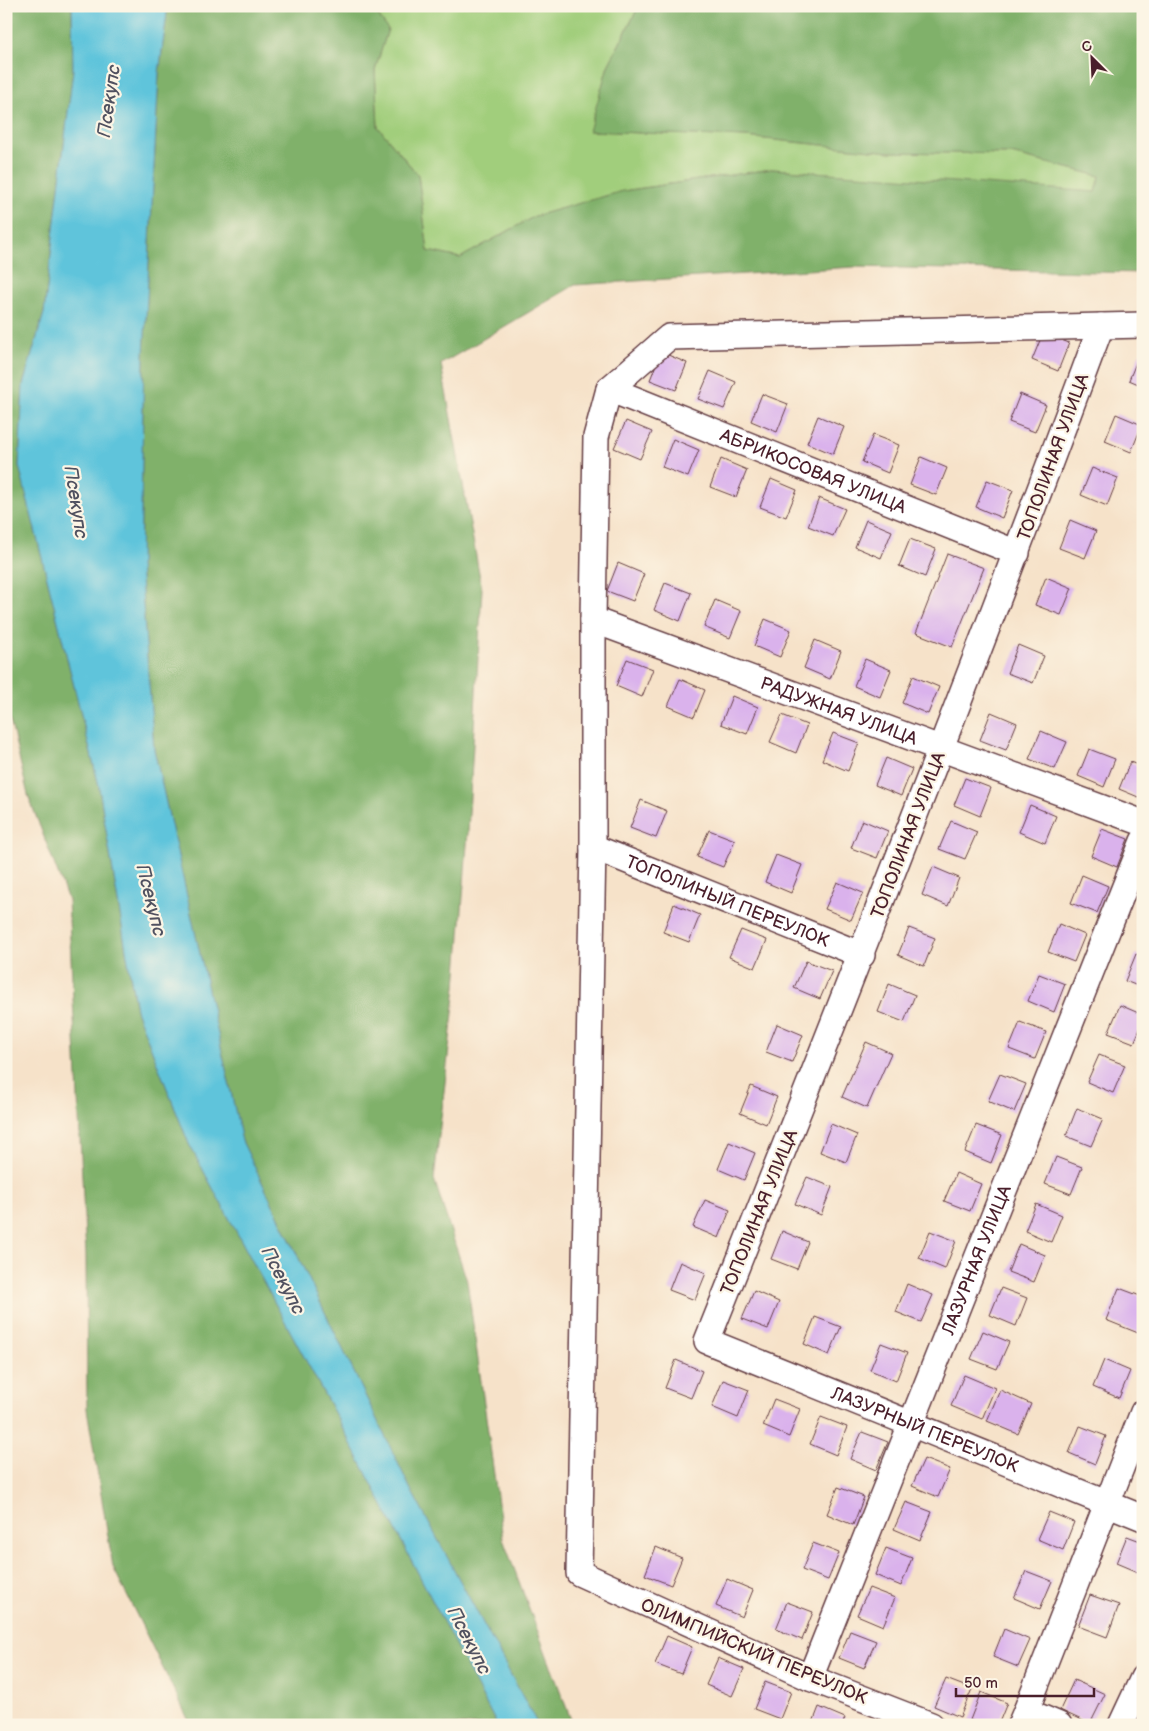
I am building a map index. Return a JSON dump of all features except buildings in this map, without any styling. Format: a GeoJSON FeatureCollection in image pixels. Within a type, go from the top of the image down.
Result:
{"type":"FeatureCollection","features":[{"type":"Feature","properties":{"kind":"street"},"geometry":{"type":"LineString","coordinates":[[593,847],[593,620],[596,437],[608,389],[669,338],[1143,325]]}},
{"type":"Feature","properties":{"kind":"street","name":"ТОПОЛИНАЯ УЛИЦА"},"geometry":{"type":"LineString","coordinates":[[707,1341],[862,955],[1017,553],[1101,326]]}},
{"type":"Feature","properties":{"kind":"street","name":"АБРИКОСОВАЯ УЛИЦА"},"geometry":{"type":"LineString","coordinates":[[608,389],[1017,553]]}},
{"type":"Feature","properties":{"kind":"street","name":"РАДУЖНАЯ УЛИЦА"},"geometry":{"type":"LineString","coordinates":[[593,620],[1143,823]]}},
{"type":"Feature","properties":{"kind":"street","name":"ЛАЗУРНАЯ УЛИЦА"},"geometry":{"type":"LineString","coordinates":[[810,1678],[912,1426],[1143,841]]}},
{"type":"Feature","properties":{"kind":"street","name":"ТОПОЛИНЫЙ ПЕРЕУЛОК"},"geometry":{"type":"LineString","coordinates":[[593,847],[862,955]]}},
{"type":"Feature","properties":{"kind":"street","name":"ОЛИМПИЙСКИЙ ПЕРЕУЛОК"},"geometry":{"type":"LineString","coordinates":[[593,847],[579,1573],[810,1678],[931,1725]]}},
{"type":"Feature","properties":{"kind":"street","name":"ЛАЗУРНЫЙ ПЕРЕУЛОК"},"geometry":{"type":"LineString","coordinates":[[707,1341],[912,1426],[1143,1518]]}},
{"type":"Feature","properties":{"kind":"street"},"geometry":{"type":"LineString","coordinates":[[1059,1725],[1023,1718],[1105,1504],[1143,1412]]}},
{"type":"Feature","properties":{"kind":"street"},"geometry":{"type":"LineString","coordinates":[[1121,1725],[1143,1678]]}},
{"type":"Feature","properties":{"kind":"green space"},"geometry":{"type":"Polygon","coordinates":[[[6,6],[72,6],[73,70],[44,313],[23,385],[19,466],[98,782],[136,1010],[189,1144],[349,1440],[497,1725],[194,1725],[189,1721],[113,1567],[87,1409],[86,1256],[68,900],[28,795],[6,703],[6,295],[9,277],[6,232],[6,6]]]}},
{"type":"Feature","properties":{"kind":"green space"},"geometry":{"type":"Polygon","coordinates":[[[168,6],[371,6],[388,29],[375,70],[378,127],[418,175],[428,251],[460,258],[535,216],[623,191],[772,169],[1096,192],[1100,176],[1011,154],[891,152],[746,137],[589,131],[608,66],[639,6],[1143,6],[1143,273],[854,267],[575,285],[441,364],[482,589],[468,832],[456,987],[434,1179],[467,1281],[503,1539],[573,1725],[538,1725],[411,1490],[242,1141],[154,749],[140,565],[144,355],[159,73],[168,6]]]}},
{"type":"Feature","properties":{"kind":"green space"},"geometry":{"type":"Polygon","coordinates":[[[371,6],[639,6],[608,66],[590,131],[746,137],[891,152],[1011,154],[1100,176],[1096,193],[772,169],[623,191],[535,216],[460,258],[428,251],[418,175],[378,127],[375,70],[388,29],[371,6]]]}},
{"type":"Feature","properties":{"kind":"water","name":"Псекупс"},"geometry":{"type":"Polygon","coordinates":[[[72,6],[168,6],[159,73],[144,355],[140,565],[154,749],[242,1141],[411,1490],[538,1725],[497,1725],[349,1440],[189,1144],[136,1010],[98,782],[19,466],[23,385],[44,313],[73,70],[72,6]]]}}]}
